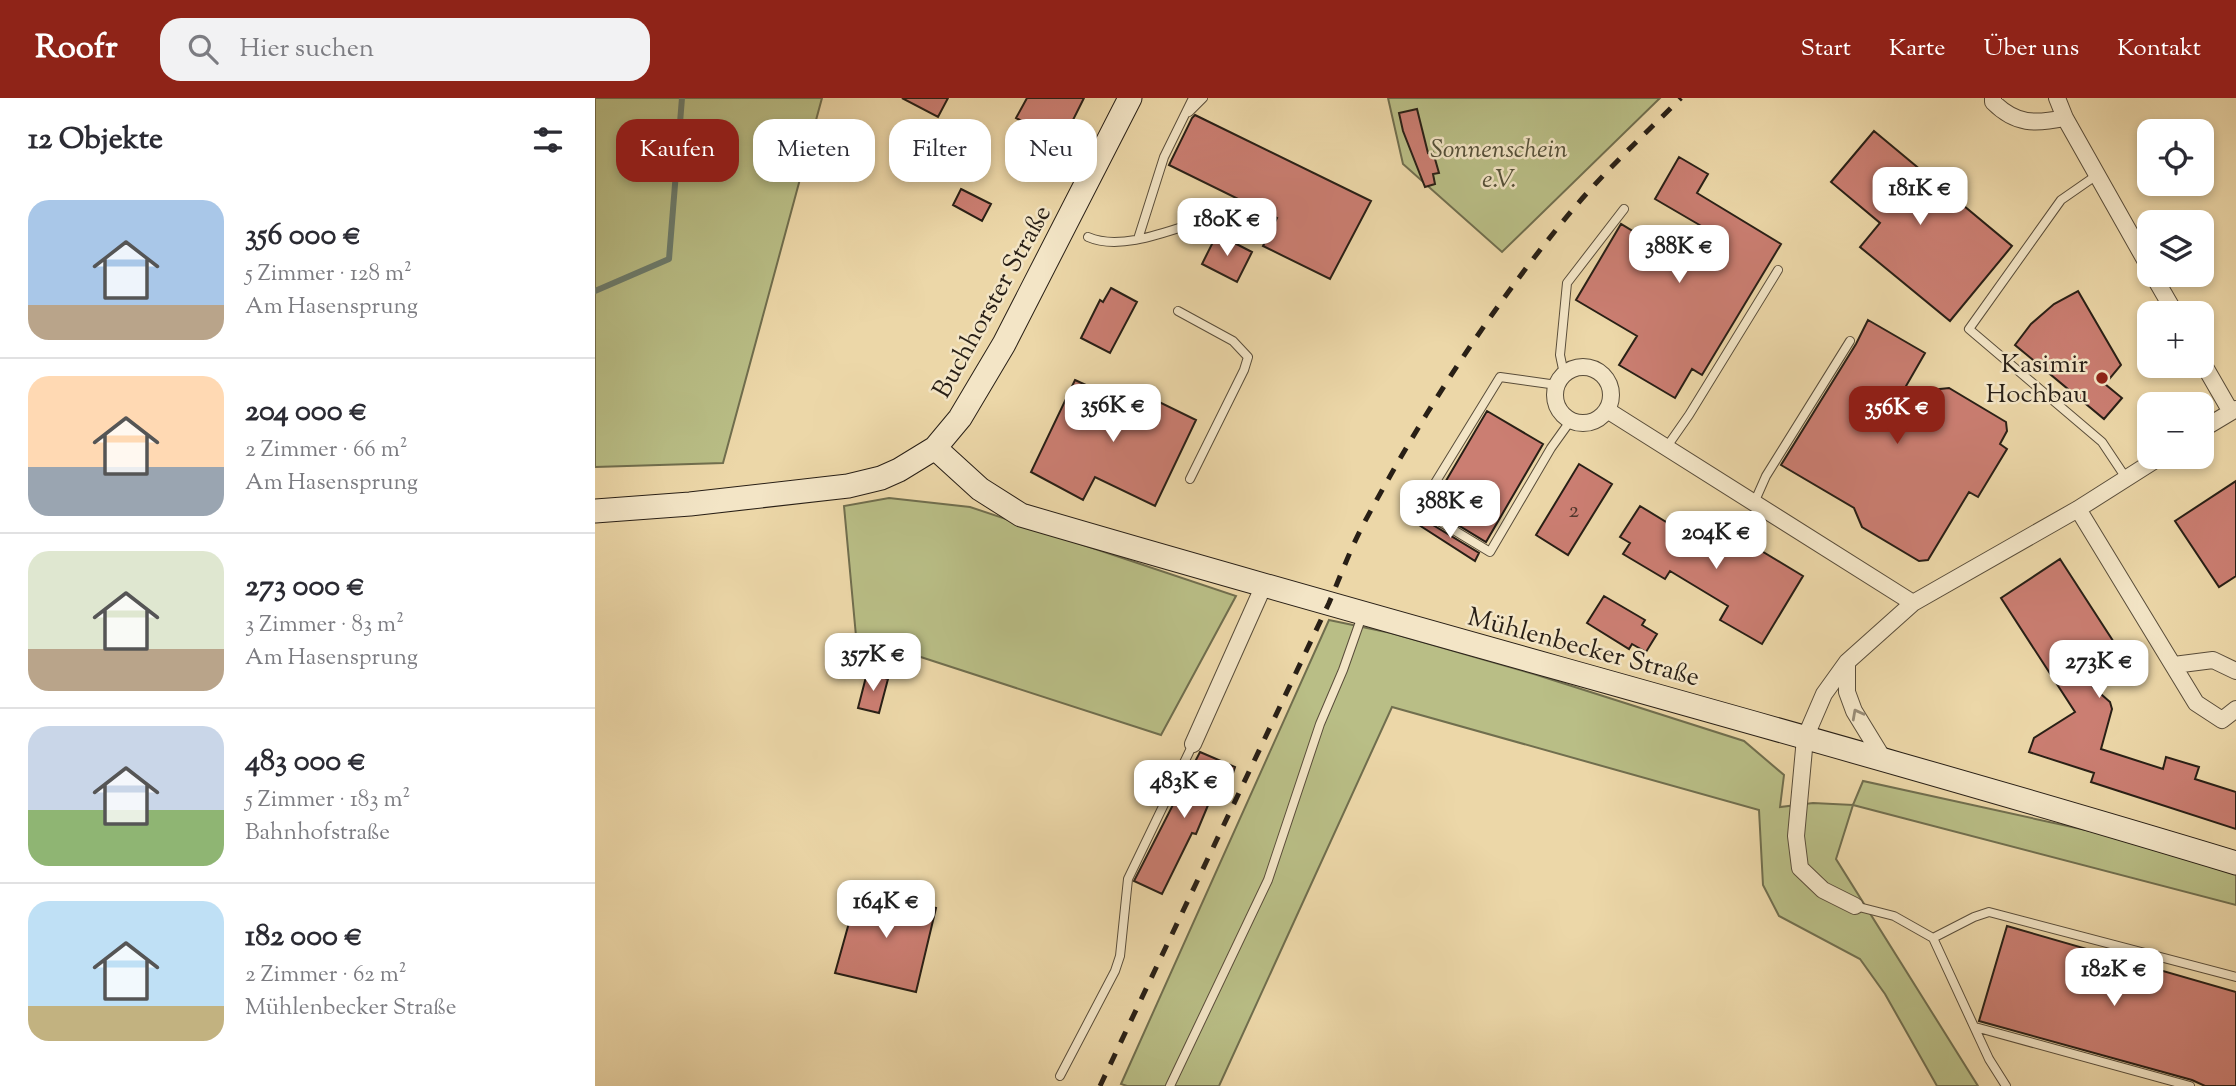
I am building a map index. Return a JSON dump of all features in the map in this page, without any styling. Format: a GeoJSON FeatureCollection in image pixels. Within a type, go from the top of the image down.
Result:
{"type":"FeatureCollection","features":[{"type":"Feature","properties":{"kind":"main road","name":"Buchhorster Straße"},"geometry":{"type":"LineString","coordinates":[[595,511],[690,504],[862,484],[899,470],[935,448],[960,418],[1004,344],[1130,98]]}},
{"type":"Feature","properties":{"kind":"main road","name":"Mühlenbecker Straße"},"geometry":{"type":"LineString","coordinates":[[935,448],[980,489],[1021,515],[2236,863]]}},
{"type":"Feature","properties":{"kind":"street"},"geometry":{"type":"LineString","coordinates":[[1993,98],[1993,102],[2005,114],[2021,120],[2040,123],[2065,118]]}},
{"type":"Feature","properties":{"kind":"street"},"geometry":{"type":"LineString","coordinates":[[2057,98],[2065,118],[2137,246]]}},
{"type":"Feature","properties":{"kind":"street"},"geometry":{"type":"LineString","coordinates":[[1576,367],[1589,367],[1601,373],[1609,384],[1611,397],[1607,410],[1597,419],[1584,423],[1571,420],[1560,411],[1555,399],[1560,379],[1576,367]]}},
{"type":"Feature","properties":{"kind":"street"},"geometry":{"type":"LineString","coordinates":[[2213,378],[2233,410],[2214,422]]}},
{"type":"Feature","properties":{"kind":"street"},"geometry":{"type":"LineString","coordinates":[[1607,410],[1913,603]]}},
{"type":"Feature","properties":{"kind":"street"},"geometry":{"type":"LineString","coordinates":[[1855,906],[1823,890],[1800,868],[1796,836],[1805,738],[1818,705],[1847,662],[1913,603],[2078,509],[2141,469]]}},
{"type":"Feature","properties":{"kind":"street"},"geometry":{"type":"LineString","coordinates":[[2078,509],[2196,704],[2222,720],[2236,709]]}},
{"type":"Feature","properties":{"kind":"street"},"geometry":{"type":"LineString","coordinates":[[1193,744],[1264,585]]}},
{"type":"Feature","properties":{"kind":"street"},"geometry":{"type":"LineString","coordinates":[[2174,665],[2213,660],[2236,671]]}},
{"type":"Feature","properties":{"kind":"street"},"geometry":{"type":"LineString","coordinates":[[1847,662],[1847,692],[1854,711],[1884,760]]}},
{"type":"Feature","properties":{"kind":"lane"},"geometry":{"type":"LineString","coordinates":[[1138,239],[1164,157],[1193,98]]}},
{"type":"Feature","properties":{"kind":"lane"},"geometry":{"type":"LineString","coordinates":[[1184,117],[1203,98]]}},
{"type":"Feature","properties":{"kind":"lane"},"geometry":{"type":"LineString","coordinates":[[2097,175],[2061,200],[1969,330],[2102,442],[2126,478]]}},
{"type":"Feature","properties":{"kind":"lane"},"geometry":{"type":"LineString","coordinates":[[1571,420],[1551,448],[1490,552],[1419,509],[1500,377],[1560,379],[1567,283],[1624,209]]}},
{"type":"Feature","properties":{"kind":"lane"},"geometry":{"type":"LineString","coordinates":[[1088,237],[1101,243],[1138,239],[1207,219]]}},
{"type":"Feature","properties":{"kind":"lane"},"geometry":{"type":"LineString","coordinates":[[1666,447],[1689,415],[1777,270]]}},
{"type":"Feature","properties":{"kind":"lane"},"geometry":{"type":"LineString","coordinates":[[1178,311],[1233,341],[1248,357],[1190,479]]}},
{"type":"Feature","properties":{"kind":"lane"},"geometry":{"type":"LineString","coordinates":[[1754,503],[1766,476],[1850,341]]}},
{"type":"Feature","properties":{"kind":"lane"},"geometry":{"type":"LineString","coordinates":[[1170,1086],[1268,880],[1320,724],[1363,614]]}},
{"type":"Feature","properties":{"kind":"lane"},"geometry":{"type":"LineString","coordinates":[[1061,1076],[1115,971],[1120,956],[1128,879],[1193,744]]}},
{"type":"Feature","properties":{"kind":"lane"},"geometry":{"type":"LineString","coordinates":[[1855,906],[1894,916],[1933,938],[1989,1059],[2006,1086]]}},
{"type":"Feature","properties":{"kind":"lane"},"geometry":{"type":"LineString","coordinates":[[1933,938],[1989,912],[2236,977]]}},
{"type":"Feature","properties":{"kind":"lane"},"geometry":{"type":"LineString","coordinates":[[1975,1027],[2190,1086]]}},
{"type":"Feature","properties":{"kind":"green space"},"geometry":{"type":"Polygon","coordinates":[[[595,98],[822,98],[816,119],[753,119],[753,182],[799,182],[723,463],[595,467],[595,98]]]}},
{"type":"Feature","properties":{"kind":"green space","name":"Sonnenschein e.V."},"geometry":{"type":"Polygon","coordinates":[[[1388,98],[1660,98],[1502,252],[1403,164],[1388,98]]]}},
{"type":"Feature","properties":{"kind":"green space"},"geometry":{"type":"Polygon","coordinates":[[[889,498],[970,507],[1236,596],[1161,735],[856,636],[844,506],[889,498]]]}},
{"type":"Feature","properties":{"kind":"green space"},"geometry":{"type":"Polygon","coordinates":[[[1329,620],[1391,633],[1534,674],[1744,741],[1784,775],[1780,807],[1813,803],[1853,805],[1836,859],[1978,1086],[1937,1086],[1885,994],[1860,959],[1779,916],[1763,885],[1759,810],[1392,707],[1219,1086],[1121,1084],[1329,620]]]}},
{"type":"Feature","properties":{"kind":"green space"},"geometry":{"type":"Polygon","coordinates":[[[1863,781],[2095,832],[2236,874],[2236,905],[1853,805],[1863,781]]]}},
{"type":"Feature","properties":{"kind":"building"},"geometry":{"type":"Polygon","coordinates":[[[902,98],[948,98],[938,117],[902,98]]]}},
{"type":"Feature","properties":{"kind":"building"},"geometry":{"type":"Polygon","coordinates":[[[1027,98],[1084,98],[1074,119],[1016,118],[1027,98]]]}},
{"type":"Feature","properties":{"kind":"building"},"geometry":{"type":"Polygon","coordinates":[[[1417,109],[1428,153],[1433,152],[1439,173],[1433,174],[1435,184],[1425,187],[1403,131],[1399,113],[1417,109]]]}},
{"type":"Feature","properties":{"kind":"building"},"geometry":{"type":"Polygon","coordinates":[[[1195,115],[1371,201],[1330,279],[1263,246],[1277,218],[1169,165],[1195,115]]]}},
{"type":"Feature","properties":{"kind":"building"},"geometry":{"type":"Polygon","coordinates":[[[1874,131],[2012,246],[1950,321],[1860,247],[1880,223],[1831,182],[1874,131]]]}},
{"type":"Feature","properties":{"kind":"building"},"geometry":{"type":"Polygon","coordinates":[[[1679,157],[1708,174],[1697,193],[1781,244],[1702,375],[1692,369],[1675,398],[1619,365],[1637,336],[1576,300],[1621,224],[1682,261],[1703,227],[1655,199],[1679,157]]]}},
{"type":"Feature","properties":{"kind":"building"},"geometry":{"type":"Polygon","coordinates":[[[961,189],[991,204],[982,221],[953,205],[961,189]]]}},
{"type":"Feature","properties":{"kind":"building"},"geometry":{"type":"Polygon","coordinates":[[[1217,234],[1252,252],[1237,282],[1202,264],[1217,234]]]}},
{"type":"Feature","properties":{"kind":"building"},"geometry":{"type":"Polygon","coordinates":[[[1111,288],[1137,302],[1110,353],[1081,338],[1100,300],[1103,302],[1111,288]]]}},
{"type":"Feature","properties":{"kind":"building"},"geometry":{"type":"Polygon","coordinates":[[[2078,291],[2121,365],[2105,384],[2122,398],[2104,419],[2015,345],[2031,324],[2054,304],[2078,291]]]}},
{"type":"Feature","properties":{"kind":"building"},"geometry":{"type":"Polygon","coordinates":[[[1868,320],[1925,353],[1902,393],[1949,388],[2006,422],[2007,431],[2000,444],[2007,449],[1978,497],[1969,492],[1928,560],[1919,561],[1862,527],[1854,508],[1781,465],[1868,320]]]}},
{"type":"Feature","properties":{"kind":"building"},"geometry":{"type":"Polygon","coordinates":[[[1075,380],[1138,409],[1145,395],[1196,420],[1155,506],[1095,477],[1083,500],[1031,472],[1075,380]]]}},
{"type":"Feature","properties":{"kind":"building"},"geometry":{"type":"Polygon","coordinates":[[[1487,411],[1543,444],[1486,542],[1430,508],[1487,411]]]}},
{"type":"Feature","properties":{"kind":"building"},"geometry":{"type":"Polygon","coordinates":[[[1579,464],[1612,484],[1568,555],[1536,535],[1579,464]]]}},
{"type":"Feature","properties":{"kind":"building"},"geometry":{"type":"Polygon","coordinates":[[[2236,481],[2236,576],[2219,587],[2175,521],[2236,481]]]}},
{"type":"Feature","properties":{"kind":"building"},"geometry":{"type":"Polygon","coordinates":[[[1640,506],[1707,547],[1720,526],[1803,576],[1762,644],[1720,620],[1728,606],[1670,571],[1665,579],[1623,554],[1630,543],[1620,537],[1640,506]]]}},
{"type":"Feature","properties":{"kind":"building"},"geometry":{"type":"Polygon","coordinates":[[[1423,519],[1479,553],[1475,561],[1419,525],[1423,519]]]}},
{"type":"Feature","properties":{"kind":"building"},"geometry":{"type":"Polygon","coordinates":[[[2060,559],[2128,664],[2093,687],[2110,702],[2112,709],[2101,749],[2163,769],[2166,757],[2199,767],[2195,779],[2236,792],[2236,829],[2091,782],[2094,773],[2029,752],[2034,738],[2075,712],[2001,598],[2060,559]]]}},
{"type":"Feature","properties":{"kind":"building"},"geometry":{"type":"Polygon","coordinates":[[[1604,596],[1645,620],[1642,625],[1657,634],[1646,652],[1632,644],[1629,649],[1587,623],[1604,596]]]}},
{"type":"Feature","properties":{"kind":"building"},"geometry":{"type":"Polygon","coordinates":[[[867,673],[888,679],[879,713],[858,708],[867,673]]]}},
{"type":"Feature","properties":{"kind":"building"},"geometry":{"type":"Polygon","coordinates":[[[1200,752],[1235,767],[1222,800],[1211,798],[1196,834],[1192,833],[1162,894],[1134,881],[1200,752]]]}},
{"type":"Feature","properties":{"kind":"building"},"geometry":{"type":"Polygon","coordinates":[[[859,887],[936,908],[916,992],[835,973],[859,887]]]}},
{"type":"Feature","properties":{"kind":"building"},"geometry":{"type":"Polygon","coordinates":[[[2007,926],[2236,992],[2236,1086],[2205,1086],[2192,1080],[1979,1021],[2007,926]]]}},
{"type":"Feature","properties":{"kind":"waterway"},"geometry":{"type":"LineString","coordinates":[[595,291],[669,259],[682,98]]}},
{"type":"Feature","properties":{"kind":"railway"},"geometry":{"type":"LineString","coordinates":[[1100,1086],[1329,603],[1358,534],[1410,442],[1460,361],[1544,245],[1600,179],[1681,98]]}},
{"type":"Feature","properties":{"kind":"place","name":"Kasimir Hochbau"},"geometry":{"type":"Point","coordinates":[2102,378]}}]}
